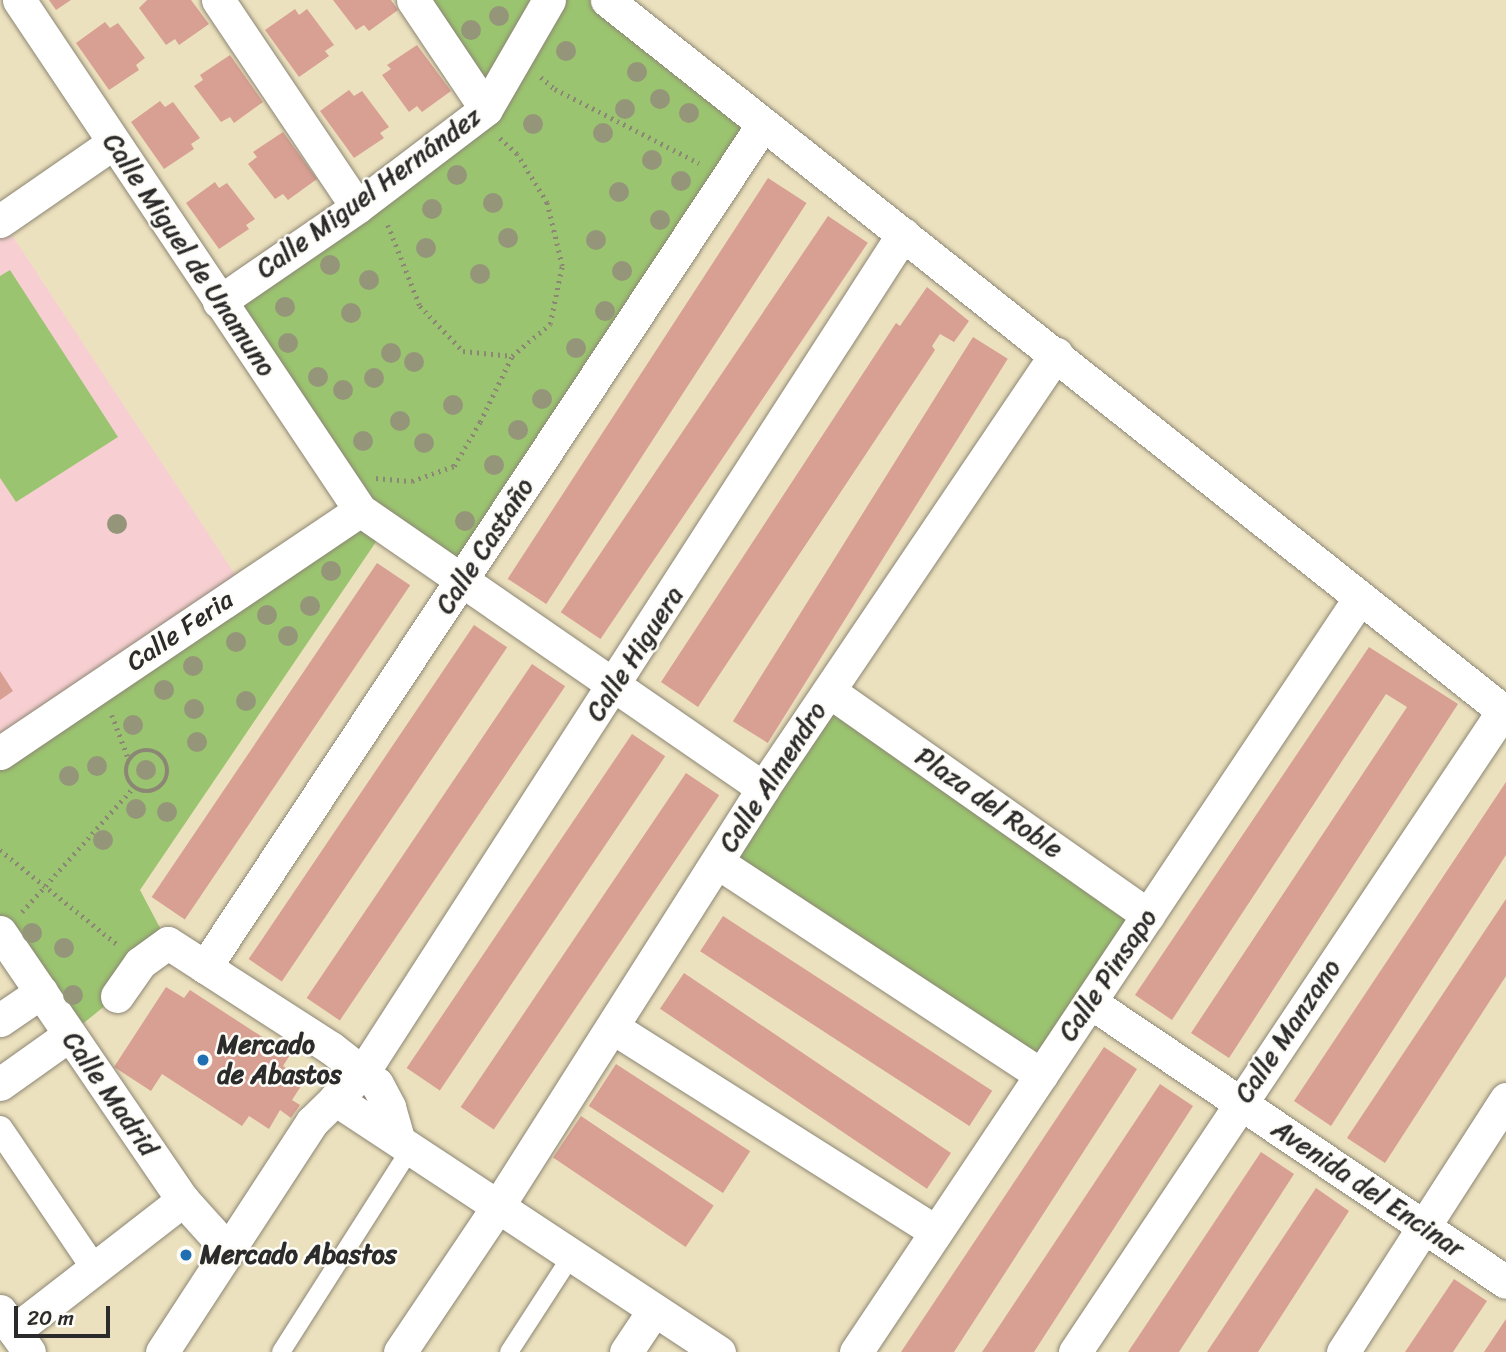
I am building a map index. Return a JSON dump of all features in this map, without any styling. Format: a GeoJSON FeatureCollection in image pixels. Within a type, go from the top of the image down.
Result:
{"type":"FeatureCollection","features":[{"type":"Feature","properties":{"kind":"street","name":"Calle Miguel de Unamuno"},"geometry":{"type":"LineString","coordinates":[[19,0],[360,510]]}},
{"type":"Feature","properties":{"kind":"street"},"geometry":{"type":"LineString","coordinates":[[218,0],[368,199]]}},
{"type":"Feature","properties":{"kind":"street"},"geometry":{"type":"LineString","coordinates":[[413,0],[482,113]]}},
{"type":"Feature","properties":{"kind":"street","name":"Calle Miguel Hernández"},"geometry":{"type":"LineString","coordinates":[[219,302],[368,199],[482,113],[549,0]]}},
{"type":"Feature","properties":{"kind":"street"},"geometry":{"type":"LineString","coordinates":[[607,0],[1504,712]]}},
{"type":"Feature","properties":{"kind":"street","name":"Calle Castaño"},"geometry":{"type":"LineString","coordinates":[[205,967],[763,124]]}},
{"type":"Feature","properties":{"kind":"street"},"geometry":{"type":"LineString","coordinates":[[0,221],[113,143]]}},
{"type":"Feature","properties":{"kind":"street","name":"Calle Higuera"},"geometry":{"type":"LineString","coordinates":[[162,1352],[312,1122],[363,1072],[903,234]]}},
{"type":"Feature","properties":{"kind":"street","name":"Calle Almendro"},"geometry":{"type":"LineString","coordinates":[[400,1352],[498,1206],[763,788],[1056,354]]}},
{"type":"Feature","properties":{"kind":"street"},"geometry":{"type":"LineString","coordinates":[[360,510],[763,788]]}},
{"type":"Feature","properties":{"kind":"street","name":"Calle Feria"},"geometry":{"type":"LineString","coordinates":[[0,753],[360,510]]}},
{"type":"Feature","properties":{"kind":"street","name":"Calle Pinsapo"},"geometry":{"type":"LineString","coordinates":[[856,1352],[1359,598]]}},
{"type":"Feature","properties":{"kind":"street","name":"Plaza del Roble"},"geometry":{"type":"LineString","coordinates":[[829,691],[1148,915]]}},
{"type":"Feature","properties":{"kind":"street","name":"Calle Manzano"},"geometry":{"type":"LineString","coordinates":[[1074,1352],[1504,712]]}},
{"type":"Feature","properties":{"kind":"street"},"geometry":{"type":"LineString","coordinates":[[716,862],[1041,1075]]}},
{"type":"Feature","properties":{"kind":"street","name":"Calle Madrid"},"geometry":{"type":"LineString","coordinates":[[1,933],[183,1200],[228,1250]]}},
{"type":"Feature","properties":{"kind":"street"},"geometry":{"type":"LineString","coordinates":[[117,996],[140,963],[168,943],[363,1072],[377,1084],[405,1143]]}},
{"type":"Feature","properties":{"kind":"street"},"geometry":{"type":"LineString","coordinates":[[0,1020],[41,992]]}},
{"type":"Feature","properties":{"kind":"street","name":"Avenida del Encinar"},"geometry":{"type":"LineString","coordinates":[[1090,1002],[1506,1282]]}},
{"type":"Feature","properties":{"kind":"street"},"geometry":{"type":"LineString","coordinates":[[612,1027],[936,1232]]}},
{"type":"Feature","properties":{"kind":"street"},"geometry":{"type":"LineString","coordinates":[[0,1084],[69,1035]]}},
{"type":"Feature","properties":{"kind":"street"},"geometry":{"type":"LineString","coordinates":[[335,1099],[719,1352]]}},
{"type":"Feature","properties":{"kind":"street"},"geometry":{"type":"LineString","coordinates":[[1343,1352],[1506,1099]]}},
{"type":"Feature","properties":{"kind":"street"},"geometry":{"type":"LineString","coordinates":[[0,1129],[94,1269]]}},
{"type":"Feature","properties":{"kind":"street"},"geometry":{"type":"LineString","coordinates":[[14,1331],[183,1200]]}},
{"type":"Feature","properties":{"kind":"street"},"geometry":{"type":"LineString","coordinates":[[626,1352],[654,1310]]}},
{"type":"Feature","properties":{"kind":"lane"},"geometry":{"type":"LineString","coordinates":[[281,1352],[405,1143]]}},
{"type":"Feature","properties":{"kind":"lane"},"geometry":{"type":"LineString","coordinates":[[509,1352],[572,1255]]}},
{"type":"Feature","properties":{"kind":"path"},"geometry":{"type":"LineString","coordinates":[[517,55],[555,89],[728,177]]}},
{"type":"Feature","properties":{"kind":"path"},"geometry":{"type":"LineString","coordinates":[[336,474],[412,481],[454,466],[480,422],[512,356],[550,324],[562,266],[547,202],[517,155],[482,113]]}},
{"type":"Feature","properties":{"kind":"path"},"geometry":{"type":"LineString","coordinates":[[368,199],[392,242],[419,306],[463,351],[512,356]]}},
{"type":"Feature","properties":{"kind":"path"},"geometry":{"type":"LineString","coordinates":[[100,685],[129,760],[126,775],[133,788],[154,791],[166,782],[168,767],[161,755],[147,750],[129,760]]}},
{"type":"Feature","properties":{"kind":"path"},"geometry":{"type":"LineString","coordinates":[[1,933],[133,788]]}},
{"type":"Feature","properties":{"kind":"path"},"geometry":{"type":"LineString","coordinates":[[0,850],[140,963]]}},
{"type":"Feature","properties":{"kind":"shaded area"},"geometry":{"type":"Polygon","coordinates":[[[2,220],[244,588],[0,753],[0,221],[2,220]]]}},
{"type":"Feature","properties":{"kind":"green space"},"geometry":{"type":"Polygon","coordinates":[[[413,0],[607,0],[763,124],[462,581],[384,530],[140,890],[168,943],[117,996],[69,1035],[0,932],[0,753],[360,510],[219,302],[486,109],[413,0]]]}},
{"type":"Feature","properties":{"kind":"green space"},"geometry":{"type":"Polygon","coordinates":[[[10,270],[118,437],[16,502],[0,478],[0,276],[10,270]]]}},
{"type":"Feature","properties":{"kind":"green space"},"geometry":{"type":"Polygon","coordinates":[[[829,691],[1148,915],[1031,1082],[712,858],[829,691]]]}},
{"type":"Feature","properties":{"kind":"building"},"geometry":{"type":"Polygon","coordinates":[[[49,0],[71,0],[56,10],[49,0]]]}},
{"type":"Feature","properties":{"kind":"building"},"geometry":{"type":"Polygon","coordinates":[[[147,0],[191,0],[209,24],[179,45],[175,39],[166,45],[139,8],[147,0]]]}},
{"type":"Feature","properties":{"kind":"building"},"geometry":{"type":"Polygon","coordinates":[[[333,0],[391,0],[398,10],[369,31],[364,25],[356,30],[333,0]]]}},
{"type":"Feature","properties":{"kind":"building"},"geometry":{"type":"Polygon","coordinates":[[[295,9],[299,15],[307,9],[334,45],[325,51],[329,56],[299,77],[265,30],[295,9]]]}},
{"type":"Feature","properties":{"kind":"building"},"geometry":{"type":"Polygon","coordinates":[[[105,22],[110,28],[118,23],[145,58],[136,65],[139,70],[109,90],[76,43],[105,22]]]}},
{"type":"Feature","properties":{"kind":"building"},"geometry":{"type":"Polygon","coordinates":[[[417,45],[451,91],[422,112],[417,106],[409,112],[382,75],[391,69],[387,65],[417,45]]]}},
{"type":"Feature","properties":{"kind":"building"},"geometry":{"type":"Polygon","coordinates":[[[230,55],[263,102],[234,123],[230,117],[221,122],[194,86],[203,80],[200,75],[230,55]]]}},
{"type":"Feature","properties":{"kind":"building"},"geometry":{"type":"Polygon","coordinates":[[[349,90],[354,96],[362,91],[389,127],[380,133],[384,138],[354,158],[320,111],[349,90]]]}},
{"type":"Feature","properties":{"kind":"building"},"geometry":{"type":"Polygon","coordinates":[[[160,101],[165,107],[173,102],[200,138],[191,144],[194,149],[164,169],[131,122],[160,101]]]}},
{"type":"Feature","properties":{"kind":"building"},"geometry":{"type":"Polygon","coordinates":[[[283,132],[317,179],[288,200],[283,194],[275,199],[248,164],[257,157],[253,152],[283,132]]]}},
{"type":"Feature","properties":{"kind":"building"},"geometry":{"type":"Polygon","coordinates":[[[768,178],[807,203],[546,604],[508,579],[768,178]]]}},
{"type":"Feature","properties":{"kind":"building"},"geometry":{"type":"Polygon","coordinates":[[[215,182],[219,188],[227,183],[255,219],[246,225],[249,229],[219,249],[186,203],[215,182]]]}},
{"type":"Feature","properties":{"kind":"building"},"geometry":{"type":"Polygon","coordinates":[[[828,216],[868,243],[600,639],[561,612],[828,216]]]}},
{"type":"Feature","properties":{"kind":"building"},"geometry":{"type":"Polygon","coordinates":[[[927,287],[969,321],[954,342],[940,334],[932,346],[935,350],[698,707],[661,682],[896,323],[900,326],[927,287]]]}},
{"type":"Feature","properties":{"kind":"building"},"geometry":{"type":"Polygon","coordinates":[[[973,337],[1008,359],[768,743],[733,721],[973,337]]]}},
{"type":"Feature","properties":{"kind":"building"},"geometry":{"type":"Polygon","coordinates":[[[377,563],[410,585],[185,919],[152,897],[377,563]]]}},
{"type":"Feature","properties":{"kind":"building"},"geometry":{"type":"Polygon","coordinates":[[[474,625],[507,647],[282,981],[249,959],[474,625]]]}},
{"type":"Feature","properties":{"kind":"building"},"geometry":{"type":"Polygon","coordinates":[[[1369,647],[1458,704],[1229,1058],[1191,1033],[1407,707],[1386,694],[1172,1020],[1135,995],[1369,647]]]}},
{"type":"Feature","properties":{"kind":"building"},"geometry":{"type":"Polygon","coordinates":[[[532,664],[565,686],[340,1020],[307,998],[532,664]]]}},
{"type":"Feature","properties":{"kind":"building"},"geometry":{"type":"Polygon","coordinates":[[[0,671],[13,691],[0,700],[0,671]]]}},
{"type":"Feature","properties":{"kind":"building"},"geometry":{"type":"Polygon","coordinates":[[[632,734],[665,756],[440,1090],[407,1068],[632,734]]]}},
{"type":"Feature","properties":{"kind":"building"},"geometry":{"type":"Polygon","coordinates":[[[686,773],[719,795],[494,1129],[461,1107],[686,773]]]}},
{"type":"Feature","properties":{"kind":"building"},"geometry":{"type":"Polygon","coordinates":[[[1506,782],[1506,855],[1331,1126],[1294,1101],[1506,782]]]}},
{"type":"Feature","properties":{"kind":"building"},"geometry":{"type":"Polygon","coordinates":[[[1506,899],[1506,976],[1385,1163],[1347,1138],[1506,899]]]}},
{"type":"Feature","properties":{"kind":"building"},"geometry":{"type":"Polygon","coordinates":[[[723,916],[992,1091],[969,1126],[700,951],[723,916]]]}},
{"type":"Feature","properties":{"kind":"building"},"geometry":{"type":"Polygon","coordinates":[[[684,973],[951,1153],[927,1189],[660,1009],[684,973]]]}},
{"type":"Feature","properties":{"kind":"building","name":"Mercado de Abastos"},"geometry":{"type":"Polygon","coordinates":[[[166,987],[184,998],[190,990],[290,1055],[283,1066],[305,1080],[292,1100],[300,1105],[291,1118],[280,1110],[269,1129],[249,1116],[242,1126],[162,1074],[151,1091],[114,1067],[166,987]]]}},
{"type":"Feature","properties":{"kind":"building"},"geometry":{"type":"Polygon","coordinates":[[[1104,1047],[1137,1069],[954,1352],[901,1352],[1104,1047]]]}},
{"type":"Feature","properties":{"kind":"building"},"geometry":{"type":"Polygon","coordinates":[[[616,1064],[750,1151],[723,1193],[589,1106],[616,1064]]]}},
{"type":"Feature","properties":{"kind":"building"},"geometry":{"type":"Polygon","coordinates":[[[1160,1084],[1193,1106],[1034,1352],[982,1352],[1160,1084]]]}},
{"type":"Feature","properties":{"kind":"building"},"geometry":{"type":"Polygon","coordinates":[[[581,1116],[714,1205],[686,1247],[553,1157],[581,1116]]]}},
{"type":"Feature","properties":{"kind":"building"},"geometry":{"type":"Polygon","coordinates":[[[1261,1152],[1294,1174],[1179,1352],[1128,1352],[1261,1152]]]}},
{"type":"Feature","properties":{"kind":"building"},"geometry":{"type":"Polygon","coordinates":[[[1316,1188],[1349,1211],[1258,1352],[1207,1352],[1316,1188]]]}},
{"type":"Feature","properties":{"kind":"building"},"geometry":{"type":"Polygon","coordinates":[[[1454,1279],[1487,1301],[1453,1352],[1405,1352],[1454,1279]]]}},
{"type":"Feature","properties":{"kind":"building"},"geometry":{"type":"Polygon","coordinates":[[[1506,1319],[1506,1352],[1484,1352],[1506,1319]]]}},
{"type":"Feature","properties":{"kind":"place","name":"Mercado de Abastos"},"geometry":{"type":"Point","coordinates":[203,1060]}},
{"type":"Feature","properties":{"kind":"place","name":"Mercado Abastos"},"geometry":{"type":"Point","coordinates":[186,1255]}}]}
